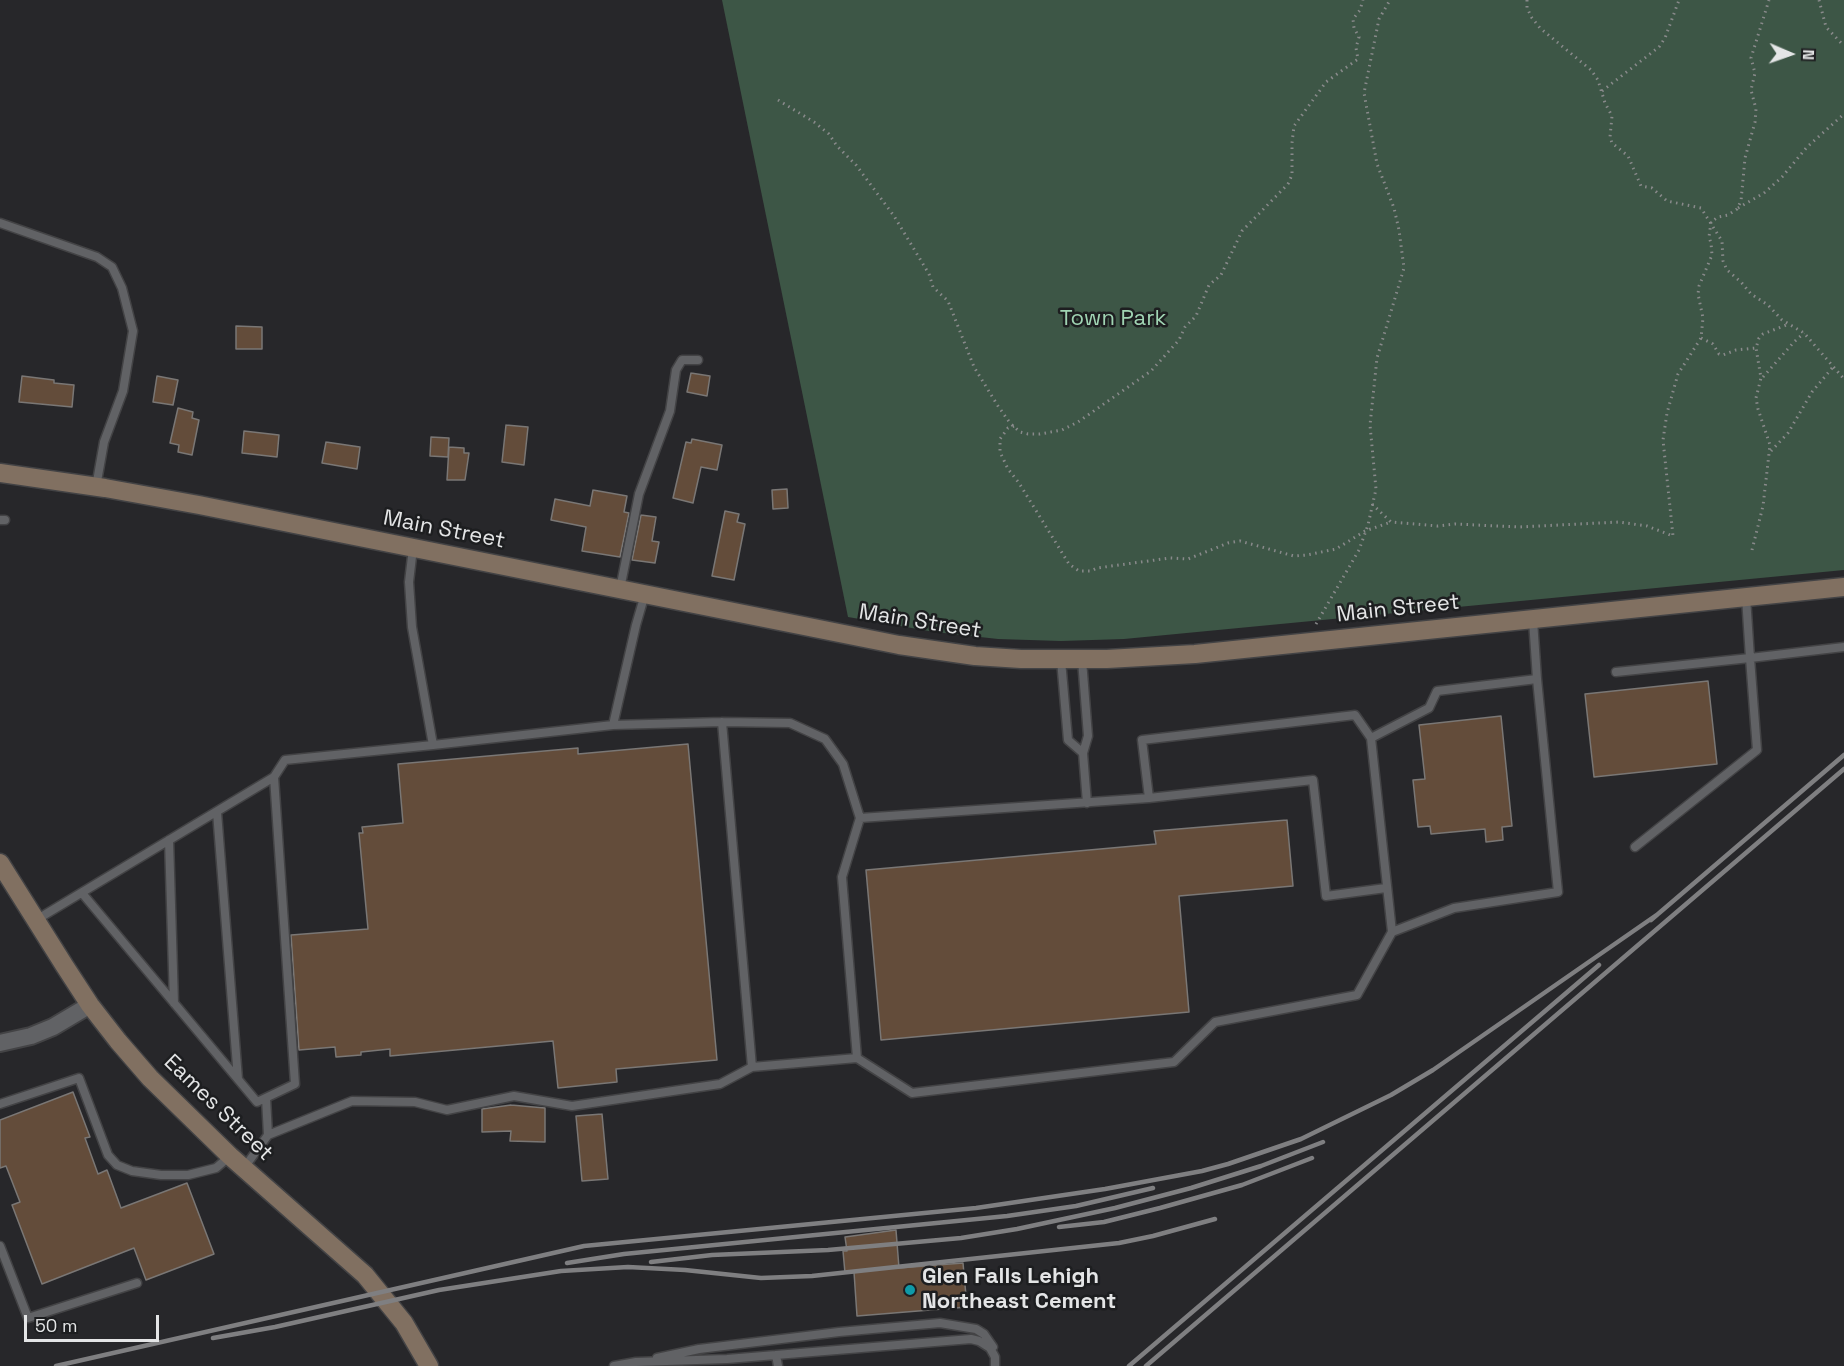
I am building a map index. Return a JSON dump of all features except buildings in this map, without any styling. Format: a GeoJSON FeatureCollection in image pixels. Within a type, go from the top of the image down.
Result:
{"type":"FeatureCollection","features":[{"type":"Feature","properties":{"kind":"main road","name":"Main Street"},"geometry":{"type":"LineString","coordinates":[[0,473],[96,487],[899,645],[975,656],[1082,660],[1195,654],[1844,587]]}},
{"type":"Feature","properties":{"kind":"main road","name":"Eames Street"},"geometry":{"type":"LineString","coordinates":[[0,862],[90,1005],[118,1041],[150,1078],[237,1162],[370,1279],[404,1323],[429,1366]]}},
{"type":"Feature","properties":{"kind":"street"},"geometry":{"type":"LineString","coordinates":[[0,1043],[53,1028],[90,1005]]}},
{"type":"Feature","properties":{"kind":"lane"},"geometry":{"type":"LineString","coordinates":[[0,223],[98,257],[112,267],[122,288],[133,330],[123,391],[104,442],[96,487]]}},
{"type":"Feature","properties":{"kind":"lane"},"geometry":{"type":"LineString","coordinates":[[620,589],[639,494],[670,411],[676,370],[682,360],[689,358],[698,360]]}},
{"type":"Feature","properties":{"kind":"lane"},"geometry":{"type":"LineString","coordinates":[[414,548],[409,582],[412,627],[433,745]]}},
{"type":"Feature","properties":{"kind":"lane"},"geometry":{"type":"LineString","coordinates":[[613,725],[645,594]]}},
{"type":"Feature","properties":{"kind":"lane"},"geometry":{"type":"LineString","coordinates":[[1635,847],[1757,750],[1746,597]]}},
{"type":"Feature","properties":{"kind":"lane"},"geometry":{"type":"LineString","coordinates":[[1392,932],[1454,908],[1558,892],[1533,620]]}},
{"type":"Feature","properties":{"kind":"lane"},"geometry":{"type":"LineString","coordinates":[[1616,672],[1844,647]]}},
{"type":"Feature","properties":{"kind":"lane"},"geometry":{"type":"LineString","coordinates":[[1060,660],[1068,740],[1083,753]]}},
{"type":"Feature","properties":{"kind":"lane"},"geometry":{"type":"LineString","coordinates":[[1082,660],[1088,736],[1083,753],[1087,802]]}},
{"type":"Feature","properties":{"kind":"lane"},"geometry":{"type":"LineString","coordinates":[[1371,738],[1429,708],[1437,691],[1537,679]]}},
{"type":"Feature","properties":{"kind":"lane"},"geometry":{"type":"LineString","coordinates":[[0,1104],[79,1078],[108,1155],[117,1165],[132,1171],[151,1174],[188,1175],[237,1162],[268,1135],[352,1101],[415,1102],[447,1110],[514,1096],[572,1106],[720,1084],[752,1067],[857,1058],[912,1093],[1174,1062],[1215,1022],[1357,995],[1392,932],[1371,738],[1355,715],[1142,740],[1149,798]]}},
{"type":"Feature","properties":{"kind":"lane"},"geometry":{"type":"LineString","coordinates":[[722,722],[752,1067]]}},
{"type":"Feature","properties":{"kind":"lane"},"geometry":{"type":"LineString","coordinates":[[36,921],[274,777],[285,760],[613,725],[790,723],[825,739],[843,764],[860,818],[842,877],[857,1058]]}},
{"type":"Feature","properties":{"kind":"lane"},"geometry":{"type":"LineString","coordinates":[[82,893],[257,1102],[295,1084],[274,777]]}},
{"type":"Feature","properties":{"kind":"lane"},"geometry":{"type":"LineString","coordinates":[[860,818],[1149,798],[1313,780],[1326,896],[1386,888]]}},
{"type":"Feature","properties":{"kind":"lane"},"geometry":{"type":"LineString","coordinates":[[217,812],[238,1079]]}},
{"type":"Feature","properties":{"kind":"lane"},"geometry":{"type":"LineString","coordinates":[[169,840],[174,1003]]}},
{"type":"Feature","properties":{"kind":"lane"},"geometry":{"type":"LineString","coordinates":[[266,1098],[268,1135]]}},
{"type":"Feature","properties":{"kind":"lane"},"geometry":{"type":"LineString","coordinates":[[0,1246],[28,1318],[137,1283]]}},
{"type":"Feature","properties":{"kind":"lane"},"geometry":{"type":"LineString","coordinates":[[614,1366],[710,1347],[940,1323],[971,1327],[980,1331],[990,1342],[995,1362]]}},
{"type":"Feature","properties":{"kind":"lane"},"geometry":{"type":"LineString","coordinates":[[636,1362],[727,1359],[971,1339],[986,1345],[995,1362]]}},
{"type":"Feature","properties":{"kind":"lane"},"geometry":{"type":"LineString","coordinates":[[776,1355],[778,1366]]}},
{"type":"Feature","properties":{"kind":"path"},"geometry":{"type":"LineString","coordinates":[[778,100],[829,134],[837,146],[856,165],[894,216],[929,274],[933,287],[948,301],[974,367],[998,406],[1014,426],[1020,432],[1028,434],[1062,430],[1078,422],[1151,371],[1179,340],[1185,327],[1196,316],[1209,285],[1221,275],[1242,231],[1288,184],[1292,175],[1294,126],[1326,82],[1358,58],[1356,48],[1359,37],[1354,28],[1353,19],[1360,10],[1363,0]]}},
{"type":"Feature","properties":{"kind":"path"},"geometry":{"type":"LineString","coordinates":[[1306,642],[1359,550],[1376,489],[1370,425],[1377,358],[1404,268],[1394,208],[1377,164],[1364,93],[1379,19],[1390,0]]}},
{"type":"Feature","properties":{"kind":"path"},"geometry":{"type":"LineString","coordinates":[[1527,0],[1527,8],[1540,28],[1591,70],[1598,80],[1605,104],[1612,116],[1610,137],[1612,143],[1628,156],[1641,186],[1652,188],[1667,201],[1701,208],[1722,241],[1723,261],[1727,270],[1741,282],[1750,294],[1768,305],[1782,320],[1804,333],[1844,379]]}},
{"type":"Feature","properties":{"kind":"path"},"geometry":{"type":"LineString","coordinates":[[1602,91],[1659,47],[1665,38],[1679,0]]}},
{"type":"Feature","properties":{"kind":"path"},"geometry":{"type":"LineString","coordinates":[[1737,209],[1741,201],[1744,158],[1755,122],[1756,108],[1751,90],[1755,73],[1751,58],[1769,0]]}},
{"type":"Feature","properties":{"kind":"path"},"geometry":{"type":"LineString","coordinates":[[1819,0],[1826,27],[1844,46]]}},
{"type":"Feature","properties":{"kind":"path"},"geometry":{"type":"LineString","coordinates":[[1014,426],[1008,428],[1000,439],[1000,452],[1008,469],[1069,564],[1079,571],[1170,558],[1188,559],[1228,543],[1240,541],[1294,556],[1307,555],[1336,549],[1365,531],[1391,522],[1437,526],[1455,524],[1519,527],[1619,522],[1647,526],[1673,536],[1664,440],[1666,413],[1678,374],[1701,338],[1703,318],[1698,294],[1712,255],[1709,237],[1711,222],[1718,217],[1728,215],[1764,193],[1782,177],[1808,147],[1844,114]]}},
{"type":"Feature","properties":{"kind":"path"},"geometry":{"type":"LineString","coordinates":[[1752,550],[1763,506],[1770,452],[1768,437],[1756,398],[1761,378],[1756,348],[1763,334],[1789,324]]}},
{"type":"Feature","properties":{"kind":"path"},"geometry":{"type":"LineString","coordinates":[[1761,378],[1804,333]]}},
{"type":"Feature","properties":{"kind":"path"},"geometry":{"type":"LineString","coordinates":[[1701,338],[1713,344],[1719,354],[1723,355],[1736,350],[1756,348]]}},
{"type":"Feature","properties":{"kind":"path"},"geometry":{"type":"LineString","coordinates":[[1770,452],[1788,434],[1812,392],[1833,367]]}},
{"type":"Feature","properties":{"kind":"path"},"geometry":{"type":"LineString","coordinates":[[1372,504],[1391,522]]}},
{"type":"Feature","properties":{"kind":"green space","name":"Town Park"},"geometry":{"type":"Polygon","coordinates":[[[722,0],[1844,0],[1844,570],[1124,639],[1061,641],[998,639],[935,632],[848,617],[722,0]]]}},
{"type":"Feature","properties":{"kind":"railway"},"geometry":{"type":"LineString","coordinates":[[1651,920],[1844,755]]}},
{"type":"Feature","properties":{"kind":"railway"},"geometry":{"type":"LineString","coordinates":[[1146,1366],[1844,769]]}},
{"type":"Feature","properties":{"kind":"railway"},"geometry":{"type":"LineString","coordinates":[[56,1366],[584,1246],[976,1208],[1105,1189],[1228,1164],[1301,1139],[1391,1095],[1433,1070],[1658,914]]}},
{"type":"Feature","properties":{"kind":"railway"},"geometry":{"type":"LineString","coordinates":[[1129,1366],[1599,965]]}},
{"type":"Feature","properties":{"kind":"railway"},"geometry":{"type":"LineString","coordinates":[[651,1262],[712,1255],[828,1250],[961,1238],[1017,1229],[1115,1208],[1191,1188],[1261,1166],[1323,1142]]}},
{"type":"Feature","properties":{"kind":"railway"},"geometry":{"type":"LineString","coordinates":[[1059,1227],[1104,1222],[1160,1208],[1242,1185],[1312,1158]]}},
{"type":"Feature","properties":{"kind":"railway"},"geometry":{"type":"LineString","coordinates":[[567,1263],[624,1254],[1007,1216],[1076,1206],[1153,1188]]}},
{"type":"Feature","properties":{"kind":"railway"},"geometry":{"type":"LineString","coordinates":[[213,1338],[275,1327],[439,1290],[561,1271],[628,1267],[761,1278],[812,1276],[1119,1243],[1215,1219]]}},
{"type":"Feature","properties":{"kind":"place","name":"Glen Falls Lehigh Northeast Cement"},"geometry":{"type":"Point","coordinates":[910,1290]}}]}
